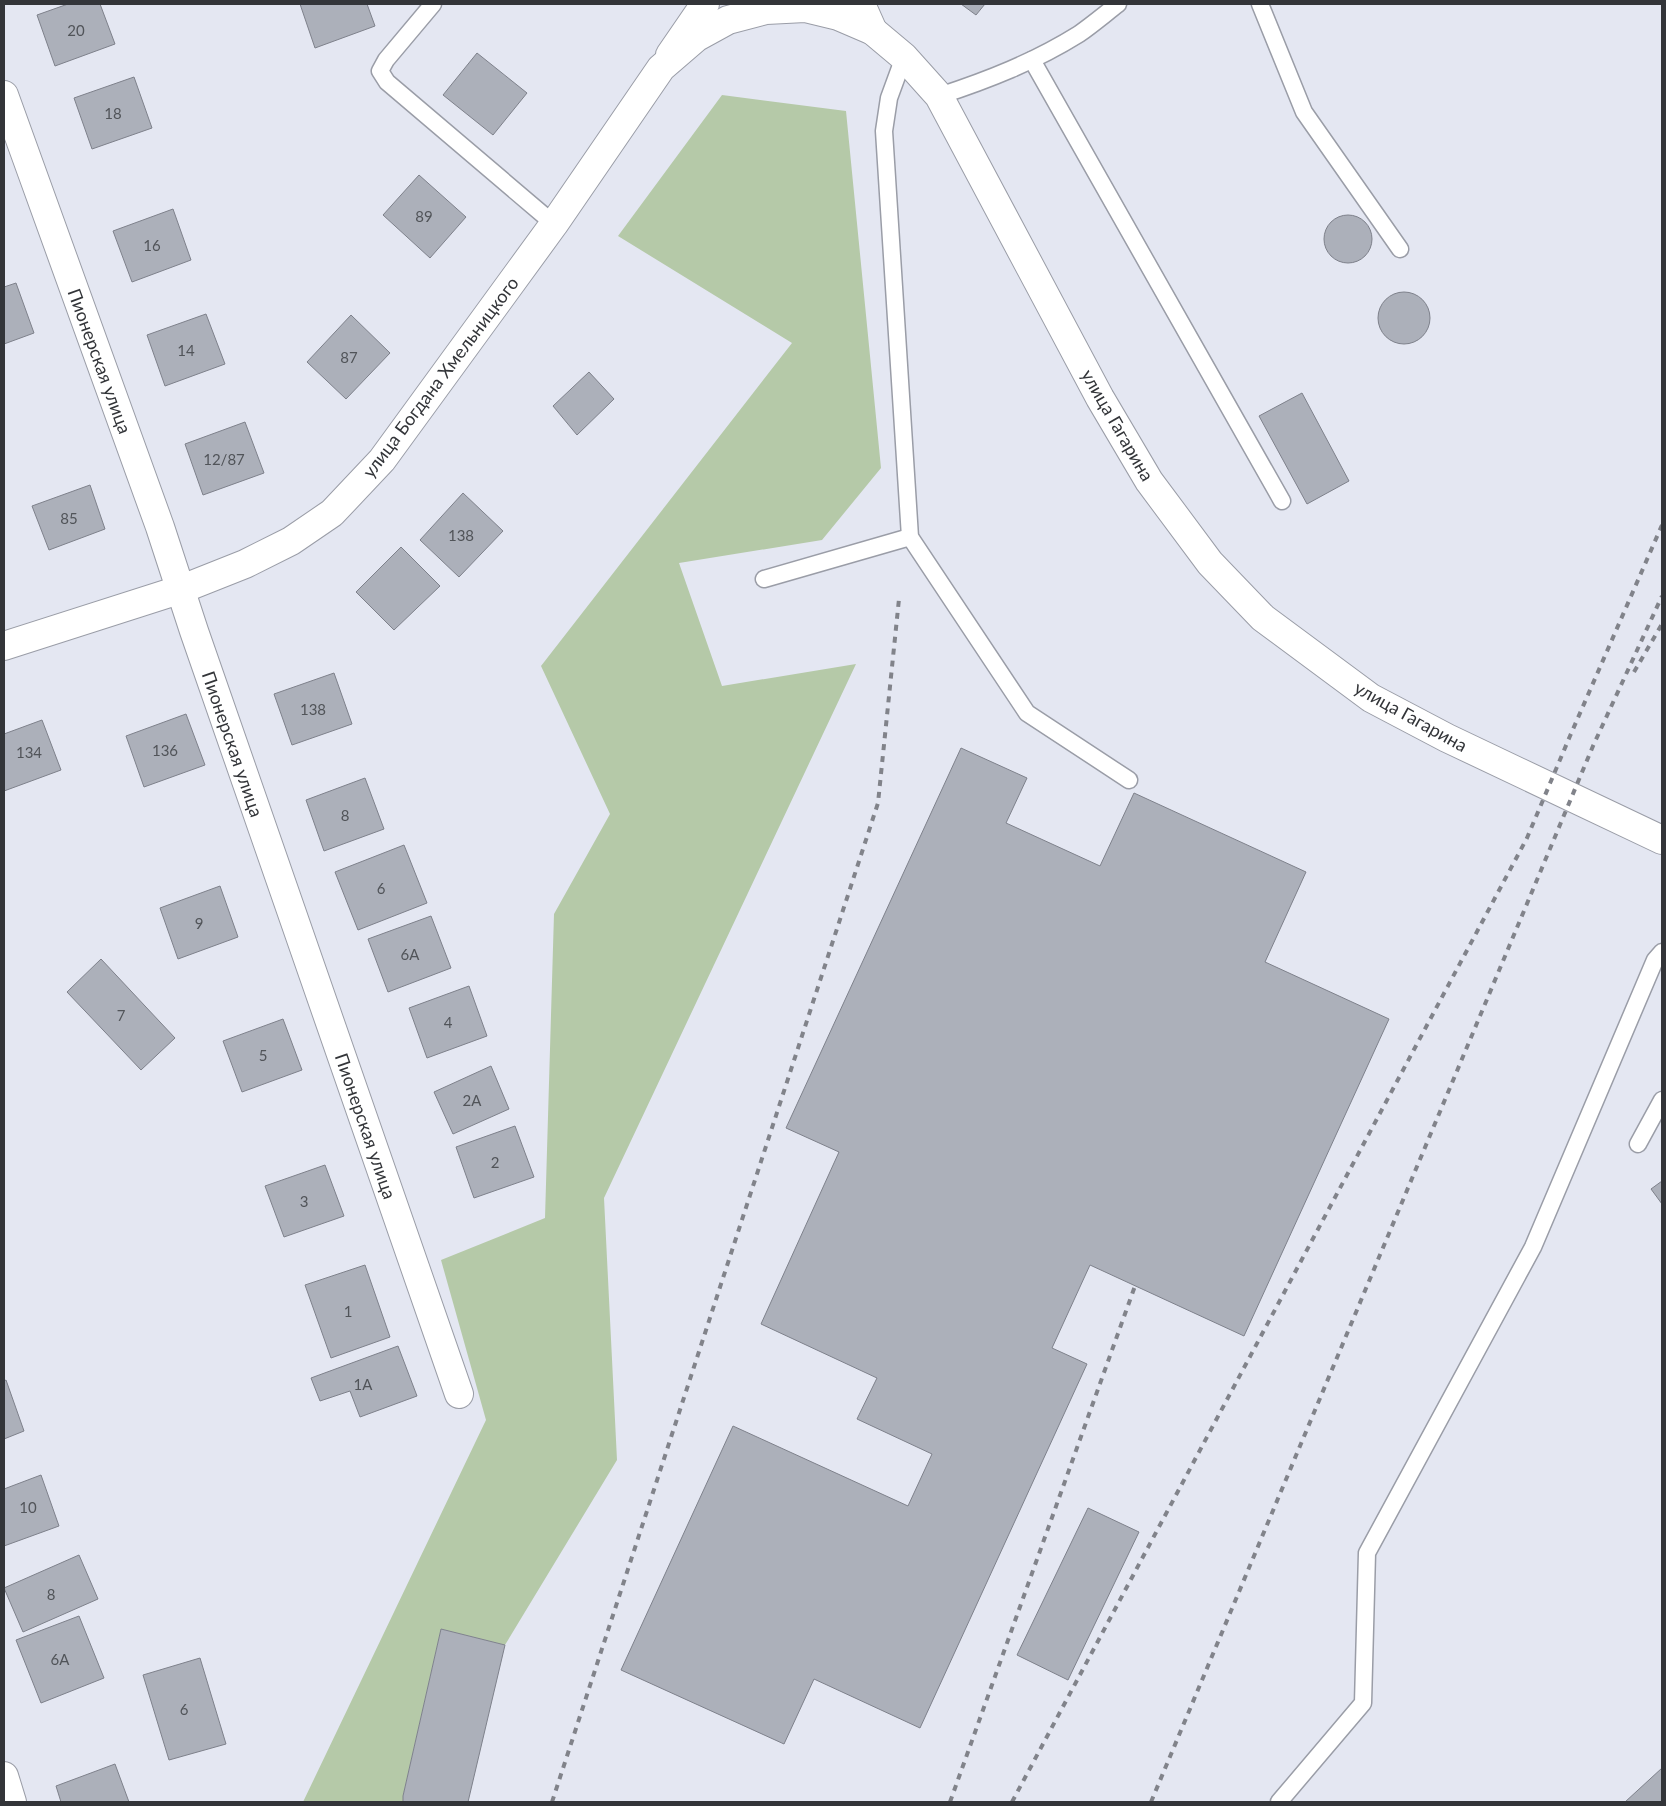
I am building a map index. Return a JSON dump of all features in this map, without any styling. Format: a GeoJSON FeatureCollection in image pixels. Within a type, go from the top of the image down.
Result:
{"type":"FeatureCollection","features":[{"type":"Feature","properties":{"kind":"main road"},"geometry":{"type":"LineString","coordinates":[[661,68],[706,4]]}},
{"type":"Feature","properties":{"kind":"main road"},"geometry":{"type":"LineString","coordinates":[[861,4],[874,31]]}},
{"type":"Feature","properties":{"kind":"main road","name":"улица Гагарина"},"geometry":{"type":"LineString","coordinates":[[661,68],[697,37],[728,20],[766,10],[806,8],[838,16],[874,31],[904,57],[939,96],[1100,398],[1149,481],[1210,563],[1256,611],[1371,698],[1447,738],[1661,835]]}},
{"type":"Feature","properties":{"kind":"main road","name":"улица Богдана Хмельницкого"},"geometry":{"type":"LineString","coordinates":[[4,646],[182,589],[245,564],[291,541],[332,513],[382,460],[554,224],[661,68]]}},
{"type":"Feature","properties":{"kind":"main road","name":"Пионерская улица"},"geometry":{"type":"LineString","coordinates":[[4,95],[182,589],[194,631],[459,1394]]}},
{"type":"Feature","properties":{"kind":"main road"},"geometry":{"type":"LineString","coordinates":[[4,1776],[12,1802]]}},
{"type":"Feature","properties":{"kind":"lane"},"geometry":{"type":"LineString","coordinates":[[433,4],[386,60],[380,71],[387,82],[554,224]]}},
{"type":"Feature","properties":{"kind":"lane"},"geometry":{"type":"LineString","coordinates":[[939,96],[989,80],[1032,60],[1079,34],[1118,4]]}},
{"type":"Feature","properties":{"kind":"lane"},"geometry":{"type":"LineString","coordinates":[[1260,4],[1304,112],[1400,249]]}},
{"type":"Feature","properties":{"kind":"lane"},"geometry":{"type":"LineString","coordinates":[[904,57],[889,98],[884,130],[910,538],[1027,713],[1129,780]]}},
{"type":"Feature","properties":{"kind":"lane"},"geometry":{"type":"LineString","coordinates":[[1032,60],[1282,501]]}},
{"type":"Feature","properties":{"kind":"lane"},"geometry":{"type":"LineString","coordinates":[[764,579],[910,538]]}},
{"type":"Feature","properties":{"kind":"lane"},"geometry":{"type":"LineString","coordinates":[[1279,1802],[1363,1703],[1367,1553],[1533,1247],[1655,960],[1662,952]]}},
{"type":"Feature","properties":{"kind":"lane"},"geometry":{"type":"LineString","coordinates":[[1638,1144],[1662,1100]]}},
{"type":"Feature","properties":{"kind":"green space"},"geometry":{"type":"Polygon","coordinates":[[[722,95],[846,111],[881,468],[822,540],[679,563],[722,686],[856,664],[604,1198],[617,1460],[505,1645],[441,1629],[403,1802],[303,1802],[486,1420],[441,1260],[545,1218],[554,914],[610,814],[541,666],[792,343],[618,236],[722,95]]]}},
{"type":"Feature","properties":{"kind":"building"},"geometry":{"type":"Polygon","coordinates":[[[68,4],[100,4],[115,44],[55,66],[37,15],[68,4]]]}},
{"type":"Feature","properties":{"kind":"building"},"geometry":{"type":"Polygon","coordinates":[[[300,4],[367,4],[375,26],[315,48],[300,4]]]}},
{"type":"Feature","properties":{"kind":"building"},"geometry":{"type":"Polygon","coordinates":[[[961,4],[985,4],[976,15],[961,4]]]}},
{"type":"Feature","properties":{"kind":"building"},"geometry":{"type":"Polygon","coordinates":[[[477,53],[527,93],[493,135],[443,95],[477,53]]]}},
{"type":"Feature","properties":{"kind":"building"},"geometry":{"type":"Polygon","coordinates":[[[134,77],[152,128],[92,149],[74,98],[134,77]]]}},
{"type":"Feature","properties":{"kind":"building"},"geometry":{"type":"Polygon","coordinates":[[[419,175],[466,217],[430,258],[383,215],[419,175]]]}},
{"type":"Feature","properties":{"kind":"building"},"geometry":{"type":"Polygon","coordinates":[[[173,209],[191,260],[132,282],[113,231],[173,209]]]}},
{"type":"Feature","properties":{"kind":"building"},"geometry":{"type":"Polygon","coordinates":[[[1343,215],[1353,215],[1365,222],[1372,234],[1372,244],[1365,256],[1353,263],[1343,263],[1335,259],[1328,252],[1324,244],[1324,234],[1328,226],[1335,219],[1343,215]]]}},
{"type":"Feature","properties":{"kind":"building"},"geometry":{"type":"Polygon","coordinates":[[[16,283],[34,333],[4,344],[4,287],[16,283]]]}},
{"type":"Feature","properties":{"kind":"building"},"geometry":{"type":"Polygon","coordinates":[[[1399,292],[1409,292],[1423,299],[1430,313],[1430,323],[1423,337],[1409,344],[1399,344],[1389,340],[1382,333],[1378,323],[1378,313],[1382,303],[1389,296],[1399,292]]]}},
{"type":"Feature","properties":{"kind":"building"},"geometry":{"type":"Polygon","coordinates":[[[206,314],[225,364],[165,386],[147,335],[206,314]]]}},
{"type":"Feature","properties":{"kind":"building"},"geometry":{"type":"Polygon","coordinates":[[[351,315],[390,353],[346,399],[307,362],[351,315]]]}},
{"type":"Feature","properties":{"kind":"building"},"geometry":{"type":"Polygon","coordinates":[[[589,372],[614,399],[577,435],[553,406],[589,372]]]}},
{"type":"Feature","properties":{"kind":"building"},"geometry":{"type":"Polygon","coordinates":[[[1302,393],[1349,481],[1307,504],[1259,416],[1302,393]]]}},
{"type":"Feature","properties":{"kind":"building"},"geometry":{"type":"Polygon","coordinates":[[[245,422],[264,473],[203,495],[185,444],[245,422]]]}},
{"type":"Feature","properties":{"kind":"building"},"geometry":{"type":"Polygon","coordinates":[[[90,485],[105,529],[49,550],[32,506],[90,485]]]}},
{"type":"Feature","properties":{"kind":"building"},"geometry":{"type":"Polygon","coordinates":[[[463,493],[503,531],[459,577],[420,540],[463,493]]]}},
{"type":"Feature","properties":{"kind":"building"},"geometry":{"type":"Polygon","coordinates":[[[401,547],[440,586],[394,630],[356,592],[401,547]]]}},
{"type":"Feature","properties":{"kind":"building"},"geometry":{"type":"Polygon","coordinates":[[[334,673],[352,724],[292,745],[274,694],[334,673]]]}},
{"type":"Feature","properties":{"kind":"building"},"geometry":{"type":"Polygon","coordinates":[[[186,714],[205,765],[144,787],[126,736],[186,714]]]}},
{"type":"Feature","properties":{"kind":"building"},"geometry":{"type":"Polygon","coordinates":[[[42,720],[61,770],[4,791],[4,734],[42,720]]]}},
{"type":"Feature","properties":{"kind":"building"},"geometry":{"type":"Polygon","coordinates":[[[961,748],[1027,778],[1006,823],[1100,866],[1134,793],[1306,872],[1265,962],[1389,1019],[1244,1336],[1090,1265],[1052,1348],[1087,1364],[920,1728],[814,1679],[784,1744],[621,1670],[733,1426],[908,1506],[932,1454],[857,1419],[877,1378],[761,1324],[839,1152],[786,1128],[961,748]]]}},
{"type":"Feature","properties":{"kind":"building"},"geometry":{"type":"Polygon","coordinates":[[[365,778],[384,829],[324,851],[306,800],[365,778]]]}},
{"type":"Feature","properties":{"kind":"building"},"geometry":{"type":"Polygon","coordinates":[[[404,845],[427,903],[358,930],[335,872],[404,845]]]}},
{"type":"Feature","properties":{"kind":"building"},"geometry":{"type":"Polygon","coordinates":[[[220,886],[238,937],[178,959],[160,908],[220,886]]]}},
{"type":"Feature","properties":{"kind":"building"},"geometry":{"type":"Polygon","coordinates":[[[431,916],[451,968],[388,992],[368,939],[431,916]]]}},
{"type":"Feature","properties":{"kind":"building"},"geometry":{"type":"Polygon","coordinates":[[[101,959],[175,1038],[141,1070],[67,992],[101,959]]]}},
{"type":"Feature","properties":{"kind":"building"},"geometry":{"type":"Polygon","coordinates":[[[469,986],[487,1036],[427,1058],[409,1008],[469,986]]]}},
{"type":"Feature","properties":{"kind":"building"},"geometry":{"type":"Polygon","coordinates":[[[283,1019],[302,1070],[242,1092],[223,1041],[283,1019]]]}},
{"type":"Feature","properties":{"kind":"building"},"geometry":{"type":"Polygon","coordinates":[[[491,1066],[509,1109],[453,1134],[434,1092],[491,1066]]]}},
{"type":"Feature","properties":{"kind":"building"},"geometry":{"type":"Polygon","coordinates":[[[515,1126],[534,1177],[474,1198],[456,1147],[515,1126]]]}},
{"type":"Feature","properties":{"kind":"building"},"geometry":{"type":"Polygon","coordinates":[[[325,1165],[344,1216],[284,1237],[265,1186],[325,1165]]]}},
{"type":"Feature","properties":{"kind":"building"},"geometry":{"type":"Polygon","coordinates":[[[1662,1181],[1662,1204],[1651,1189],[1662,1181]]]}},
{"type":"Feature","properties":{"kind":"building"},"geometry":{"type":"Polygon","coordinates":[[[365,1265],[390,1337],[331,1358],[305,1285],[365,1265]]]}},
{"type":"Feature","properties":{"kind":"building"},"geometry":{"type":"Polygon","coordinates":[[[398,1346],[417,1396],[360,1417],[350,1391],[320,1401],[311,1378],[398,1346]]]}},
{"type":"Feature","properties":{"kind":"building"},"geometry":{"type":"Polygon","coordinates":[[[6,1380],[24,1431],[4,1439],[4,1381],[6,1380]]]}},
{"type":"Feature","properties":{"kind":"building"},"geometry":{"type":"Polygon","coordinates":[[[41,1475],[59,1526],[4,1546],[4,1489],[41,1475]]]}},
{"type":"Feature","properties":{"kind":"building"},"geometry":{"type":"Polygon","coordinates":[[[1088,1508],[1139,1532],[1068,1680],[1017,1655],[1088,1508]]]}},
{"type":"Feature","properties":{"kind":"building"},"geometry":{"type":"Polygon","coordinates":[[[79,1555],[98,1599],[23,1632],[4,1588],[79,1555]]]}},
{"type":"Feature","properties":{"kind":"building"},"geometry":{"type":"Polygon","coordinates":[[[79,1616],[104,1678],[41,1703],[16,1640],[79,1616]]]}},
{"type":"Feature","properties":{"kind":"building"},"geometry":{"type":"Polygon","coordinates":[[[441,1629],[505,1645],[468,1802],[403,1802],[403,1796],[441,1629]]]}},
{"type":"Feature","properties":{"kind":"building"},"geometry":{"type":"Polygon","coordinates":[[[200,1658],[226,1744],[169,1760],[143,1675],[200,1658]]]}},
{"type":"Feature","properties":{"kind":"building"},"geometry":{"type":"Polygon","coordinates":[[[115,1764],[129,1802],[61,1802],[56,1786],[115,1764]]]}},
{"type":"Feature","properties":{"kind":"building"},"geometry":{"type":"Polygon","coordinates":[[[1662,1768],[1662,1802],[1625,1802],[1662,1768]]]}},
{"type":"Feature","properties":{"kind":"railway"},"geometry":{"type":"LineString","coordinates":[[1012,1802],[1527,838],[1662,525]]}},
{"type":"Feature","properties":{"kind":"railway"},"geometry":{"type":"LineString","coordinates":[[1151,1802],[1593,746],[1662,596]]}},
{"type":"Feature","properties":{"kind":"railway"},"geometry":{"type":"LineString","coordinates":[[552,1802],[878,803],[899,599]]}},
{"type":"Feature","properties":{"kind":"railway"},"geometry":{"type":"LineString","coordinates":[[1634,672],[1662,624]]}},
{"type":"Feature","properties":{"kind":"railway"},"geometry":{"type":"LineString","coordinates":[[950,1802],[1135,1286]]}}]}
